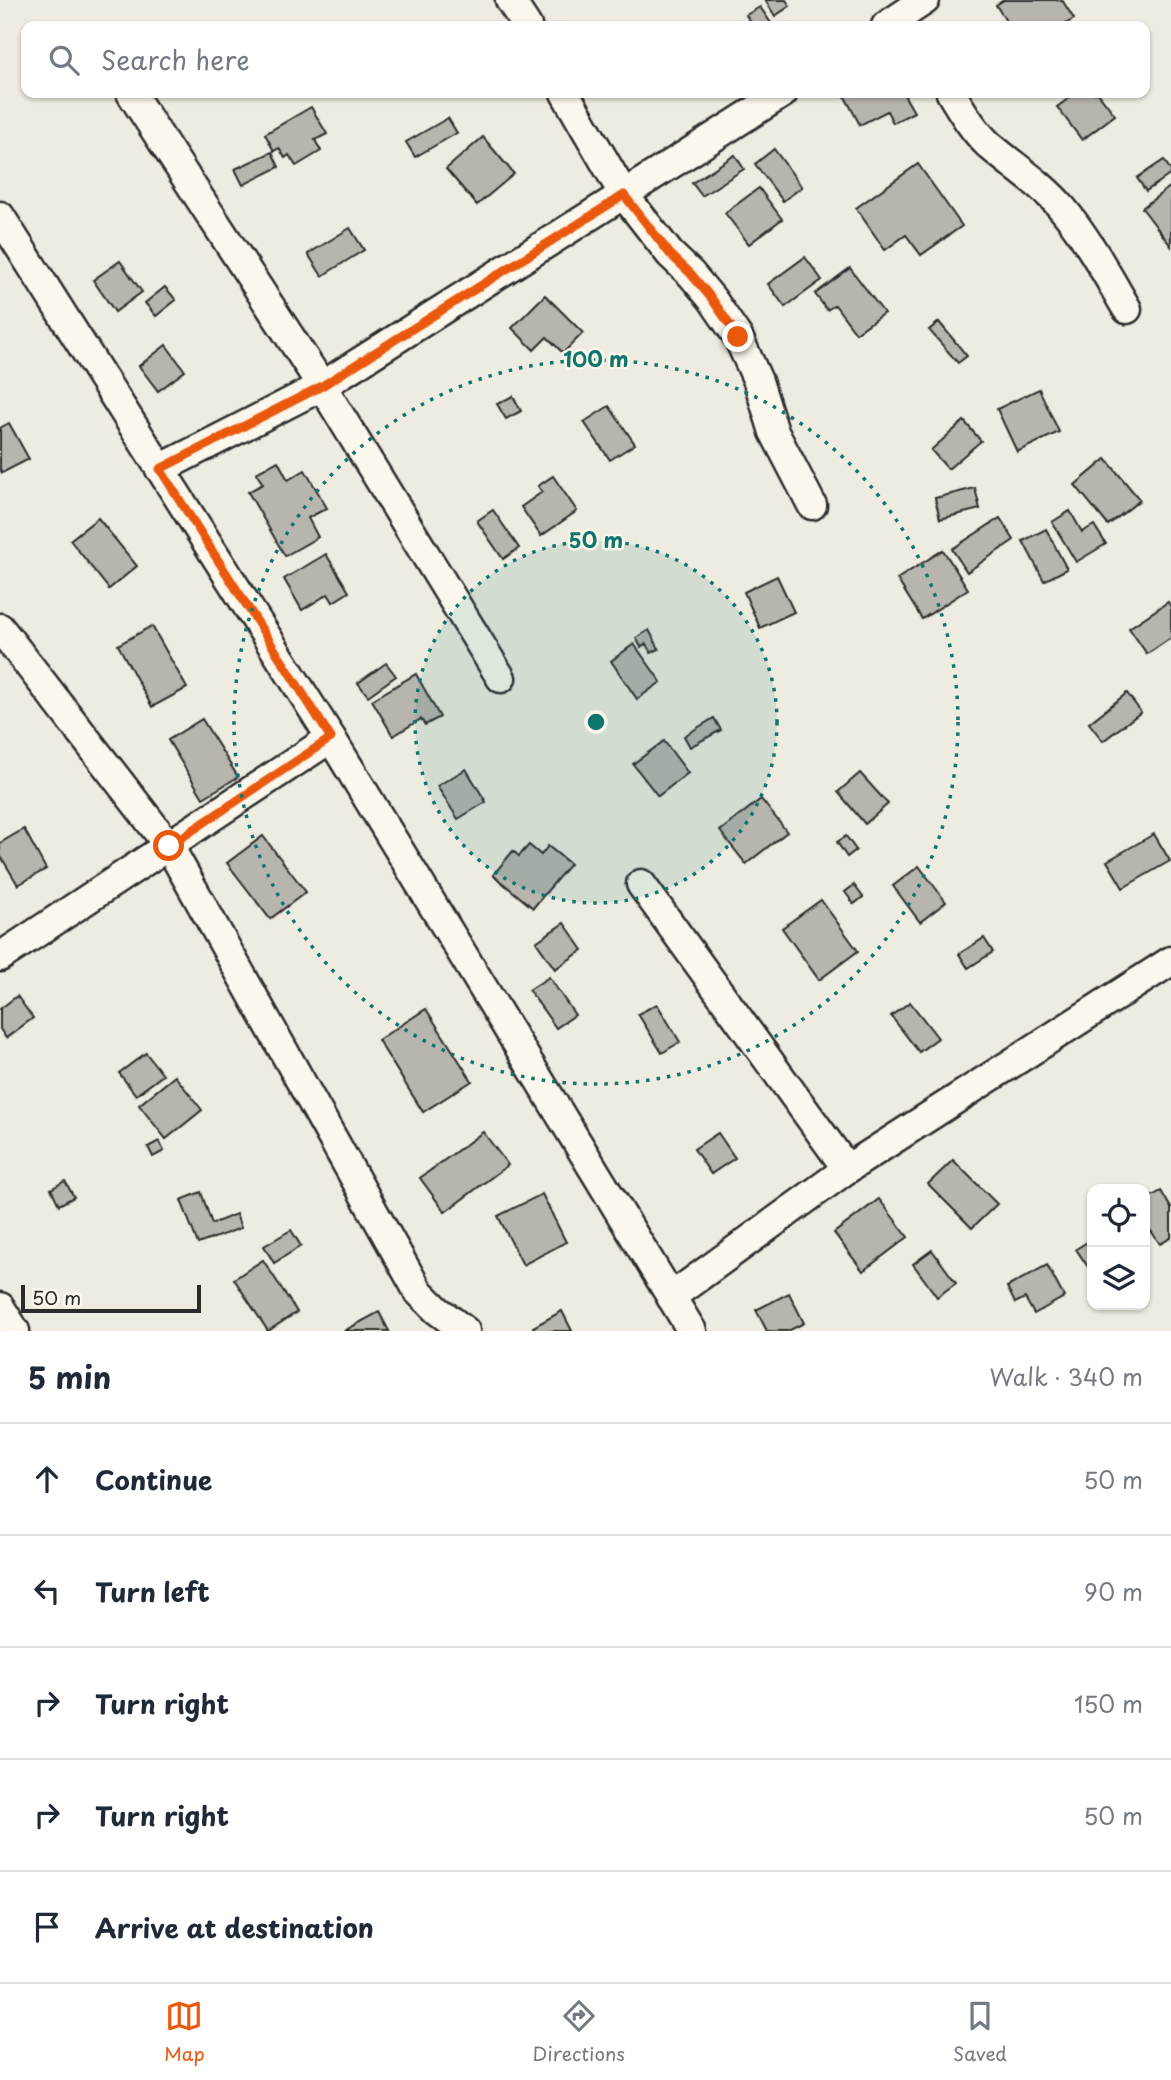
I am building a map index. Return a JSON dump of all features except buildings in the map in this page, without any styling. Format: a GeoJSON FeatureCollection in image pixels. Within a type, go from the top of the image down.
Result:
{"type":"FeatureCollection","features":[{"type":"Feature","properties":{"kind":"street"},"geometry":{"type":"LineString","coordinates":[[510,0],[524,21]]}},
{"type":"Feature","properties":{"kind":"street"},"geometry":{"type":"LineString","coordinates":[[896,21],[921,8]]}},
{"type":"Feature","properties":{"kind":"street"},"geometry":{"type":"LineString","coordinates":[[134,98],[322,386],[501,678]]}},
{"type":"Feature","properties":{"kind":"street"},"geometry":{"type":"LineString","coordinates":[[568,98],[624,195],[670,254],[712,299],[738,337],[758,382],[774,432],[812,505]]}},
{"type":"Feature","properties":{"kind":"street"},"geometry":{"type":"LineString","coordinates":[[160,469],[322,386],[775,98]]}},
{"type":"Feature","properties":{"kind":"street"},"geometry":{"type":"LineString","coordinates":[[954,98],[966,118],[988,143],[1035,181],[1062,208],[1097,257],[1128,309]]}},
{"type":"Feature","properties":{"kind":"street"},"geometry":{"type":"LineString","coordinates":[[0,216],[331,738],[692,1331]]}},
{"type":"Feature","properties":{"kind":"street"},"geometry":{"type":"LineString","coordinates":[[0,628],[169,846],[418,1291],[437,1310],[465,1331]]}},
{"type":"Feature","properties":{"kind":"street"},"geometry":{"type":"LineString","coordinates":[[0,957],[331,738]]}},
{"type":"Feature","properties":{"kind":"street"},"geometry":{"type":"LineString","coordinates":[[641,884],[847,1169]]}},
{"type":"Feature","properties":{"kind":"street"},"geometry":{"type":"LineString","coordinates":[[671,1297],[847,1169],[1171,961]]}},
{"type":"Feature","properties":{"kind":"street"},"geometry":{"type":"LineString","coordinates":[[0,1307],[15,1331]]}},
{"type":"Feature","properties":{"kind":"route"},"geometry":{"type":"LineString","coordinates":[[169,846],[331,738],[160,469],[322,386],[624,195],[670,254],[712,299],[738,337]]}}]}
